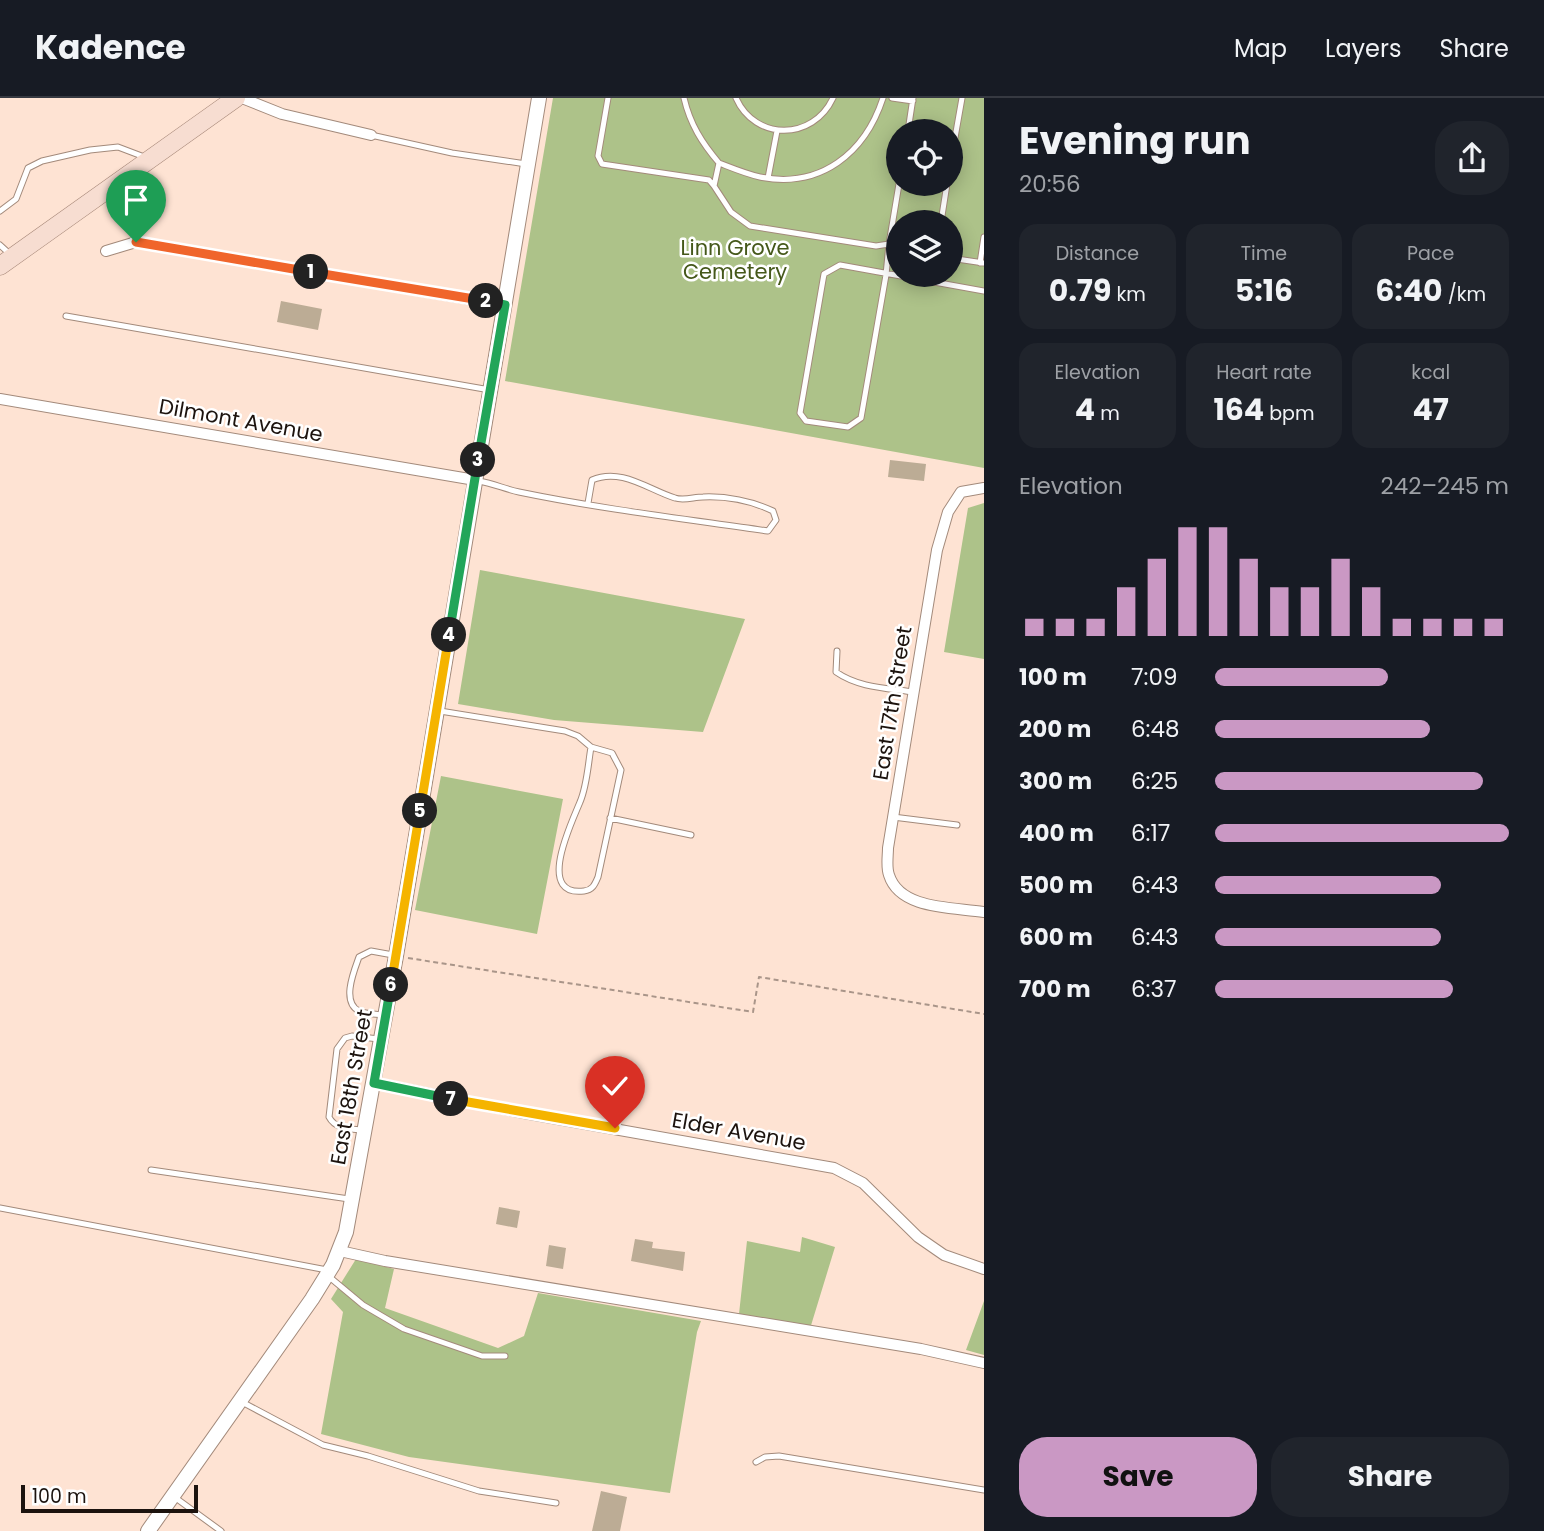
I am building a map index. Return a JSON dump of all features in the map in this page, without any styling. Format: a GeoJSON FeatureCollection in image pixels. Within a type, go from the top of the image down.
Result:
{"type":"FeatureCollection","features":[{"type":"Feature","properties":{"kind":"main road"},"geometry":{"type":"LineString","coordinates":[[4,256],[150,160],[236,98]]}},
{"type":"Feature","properties":{"kind":"street"},"geometry":{"type":"LineString","coordinates":[[242,98],[282,114],[371,135]]}},
{"type":"Feature","properties":{"kind":"street","name":"East 18th Street"},"geometry":{"type":"LineString","coordinates":[[148,1531],[329,1273],[340,1251],[366,1130],[386,1016],[539,98]]}},
{"type":"Feature","properties":{"kind":"street"},"geometry":{"type":"LineString","coordinates":[[106,251],[136,242],[505,305]]}},
{"type":"Feature","properties":{"kind":"street","name":"Dilmont Avenue"},"geometry":{"type":"LineString","coordinates":[[0,399],[475,480]]}},
{"type":"Feature","properties":{"kind":"street","name":"East 17th Street"},"geometry":{"type":"LineString","coordinates":[[984,488],[961,492],[947,512],[937,550],[888,848],[888,873],[897,892],[918,902],[984,912]]}},
{"type":"Feature","properties":{"kind":"street","name":"Elder Avenue"},"geometry":{"type":"LineString","coordinates":[[374,1083],[524,1114],[669,1137],[834,1168],[863,1183],[918,1237],[944,1255],[984,1269]]}},
{"type":"Feature","properties":{"kind":"street"},"geometry":{"type":"LineString","coordinates":[[340,1251],[385,1261],[921,1349],[984,1363]]}},
{"type":"Feature","properties":{"kind":"lane"},"geometry":{"type":"LineString","coordinates":[[608,98],[598,156],[602,164],[709,180],[731,212],[750,226],[876,246],[886,244]]}},
{"type":"Feature","properties":{"kind":"lane"},"geometry":{"type":"LineString","coordinates":[[684,98],[692,125],[719,163],[768,178],[803,177],[825,170],[847,158],[876,120],[883,98]]}},
{"type":"Feature","properties":{"kind":"lane"},"geometry":{"type":"LineString","coordinates":[[736,98],[747,116],[757,124],[777,131],[794,131],[806,127],[826,112],[833,98]]}},
{"type":"Feature","properties":{"kind":"lane"},"geometry":{"type":"LineString","coordinates":[[892,98],[913,100],[910,119]]}},
{"type":"Feature","properties":{"kind":"lane"},"geometry":{"type":"LineString","coordinates":[[958,119],[962,98]]}},
{"type":"Feature","properties":{"kind":"lane"},"geometry":{"type":"LineString","coordinates":[[768,178],[777,131]]}},
{"type":"Feature","properties":{"kind":"lane"},"geometry":{"type":"LineString","coordinates":[[371,135],[452,153],[528,164]]}},
{"type":"Feature","properties":{"kind":"lane"},"geometry":{"type":"LineString","coordinates":[[0,211],[16,199],[28,168],[42,161],[89,150],[118,147],[150,160]]}},
{"type":"Feature","properties":{"kind":"lane"},"geometry":{"type":"LineString","coordinates":[[714,186],[719,163]]}},
{"type":"Feature","properties":{"kind":"lane"},"geometry":{"type":"LineString","coordinates":[[963,260],[982,263],[984,237]]}},
{"type":"Feature","properties":{"kind":"lane"},"geometry":{"type":"LineString","coordinates":[[840,265],[886,275],[861,418],[848,428],[806,421],[800,413],[824,274],[840,265]]}},
{"type":"Feature","properties":{"kind":"lane"},"geometry":{"type":"LineString","coordinates":[[960,287],[984,291]]}},
{"type":"Feature","properties":{"kind":"lane"},"geometry":{"type":"LineString","coordinates":[[66,316],[490,390]]}},
{"type":"Feature","properties":{"kind":"lane"},"geometry":{"type":"LineString","coordinates":[[475,480],[517,492],[768,531],[776,520],[773,510],[757,504],[704,497],[678,499],[635,480],[600,476],[592,480],[588,503]]}},
{"type":"Feature","properties":{"kind":"lane"},"geometry":{"type":"LineString","coordinates":[[837,652],[835,672],[856,684],[914,692]]}},
{"type":"Feature","properties":{"kind":"lane"},"geometry":{"type":"LineString","coordinates":[[437,711],[565,731],[578,736],[591,747],[612,753],[621,770],[594,886],[589,891],[569,889],[559,879],[559,865],[580,801],[591,747]]}},
{"type":"Feature","properties":{"kind":"lane"},"geometry":{"type":"LineString","coordinates":[[893,817],[957,825]]}},
{"type":"Feature","properties":{"kind":"lane"},"geometry":{"type":"LineString","coordinates":[[610,818],[691,835]]}},
{"type":"Feature","properties":{"kind":"lane"},"geometry":{"type":"LineString","coordinates":[[386,1016],[359,1012],[352,1006],[349,997],[359,957],[371,951],[396,956]]}},
{"type":"Feature","properties":{"kind":"lane"},"geometry":{"type":"LineString","coordinates":[[366,1130],[340,1127],[332,1123],[329,1117],[337,1049],[345,1038],[352,1036],[382,1039]]}},
{"type":"Feature","properties":{"kind":"lane"},"geometry":{"type":"LineString","coordinates":[[151,1170],[352,1200]]}},
{"type":"Feature","properties":{"kind":"lane"},"geometry":{"type":"LineString","coordinates":[[0,1208],[329,1273],[363,1305],[404,1329],[482,1356],[505,1356]]}},
{"type":"Feature","properties":{"kind":"lane"},"geometry":{"type":"LineString","coordinates":[[240,1401],[323,1444],[479,1491],[556,1503]]}},
{"type":"Feature","properties":{"kind":"lane"},"geometry":{"type":"LineString","coordinates":[[755,1462],[765,1457],[779,1456],[984,1490]]}},
{"type":"Feature","properties":{"kind":"lane"},"geometry":{"type":"LineString","coordinates":[[173,1496],[221,1531]]}},
{"type":"Feature","properties":{"kind":"path"},"geometry":{"type":"LineString","coordinates":[[396,956],[752,1012],[759,977],[984,1014]]}},
{"type":"Feature","properties":{"kind":"green space","name":"Linn Grove Cemetery"},"geometry":{"type":"Polygon","coordinates":[[[553,98],[984,98],[984,468],[505,381],[553,98]]]}},
{"type":"Feature","properties":{"kind":"green space"},"geometry":{"type":"Polygon","coordinates":[[[984,503],[984,659],[944,652],[968,508],[984,503]]]}},
{"type":"Feature","properties":{"kind":"green space"},"geometry":{"type":"Polygon","coordinates":[[[480,570],[745,619],[703,732],[554,720],[458,704],[480,570]]]}},
{"type":"Feature","properties":{"kind":"green space"},"geometry":{"type":"Polygon","coordinates":[[[441,776],[563,799],[537,934],[415,910],[441,776]]]}},
{"type":"Feature","properties":{"kind":"green space"},"geometry":{"type":"Polygon","coordinates":[[[802,1237],[835,1247],[809,1332],[739,1314],[747,1241],[800,1252],[802,1237]]]}},
{"type":"Feature","properties":{"kind":"green space"},"geometry":{"type":"Polygon","coordinates":[[[356,1259],[394,1269],[385,1308],[498,1348],[524,1336],[538,1293],[701,1321],[670,1493],[409,1457],[321,1434],[343,1312],[331,1299],[356,1259]]]}},
{"type":"Feature","properties":{"kind":"green space"},"geometry":{"type":"Polygon","coordinates":[[[984,1301],[984,1355],[966,1350],[984,1301]]]}},
{"type":"Feature","properties":{"kind":"building"},"geometry":{"type":"Polygon","coordinates":[[[281,301],[322,309],[318,330],[277,322],[281,301]]]}},
{"type":"Feature","properties":{"kind":"building"},"geometry":{"type":"Polygon","coordinates":[[[890,460],[926,464],[924,481],[888,477],[890,460]]]}},
{"type":"Feature","properties":{"kind":"building"},"geometry":{"type":"Polygon","coordinates":[[[499,1207],[520,1211],[517,1228],[496,1224],[499,1207]]]}},
{"type":"Feature","properties":{"kind":"building"},"geometry":{"type":"Polygon","coordinates":[[[635,1239],[653,1242],[652,1248],[685,1252],[683,1271],[631,1261],[635,1239]]]}},
{"type":"Feature","properties":{"kind":"building"},"geometry":{"type":"Polygon","coordinates":[[[549,1245],[566,1248],[563,1269],[546,1266],[549,1245]]]}},
{"type":"Feature","properties":{"kind":"building"},"geometry":{"type":"Polygon","coordinates":[[[601,1491],[627,1497],[620,1531],[592,1531],[601,1491]]]}},
{"type":"Feature","properties":{"kind":"route"},"geometry":{"type":"LineString","coordinates":[[136,242],[505,305],[374,1083],[524,1114],[615,1128]]}}]}
